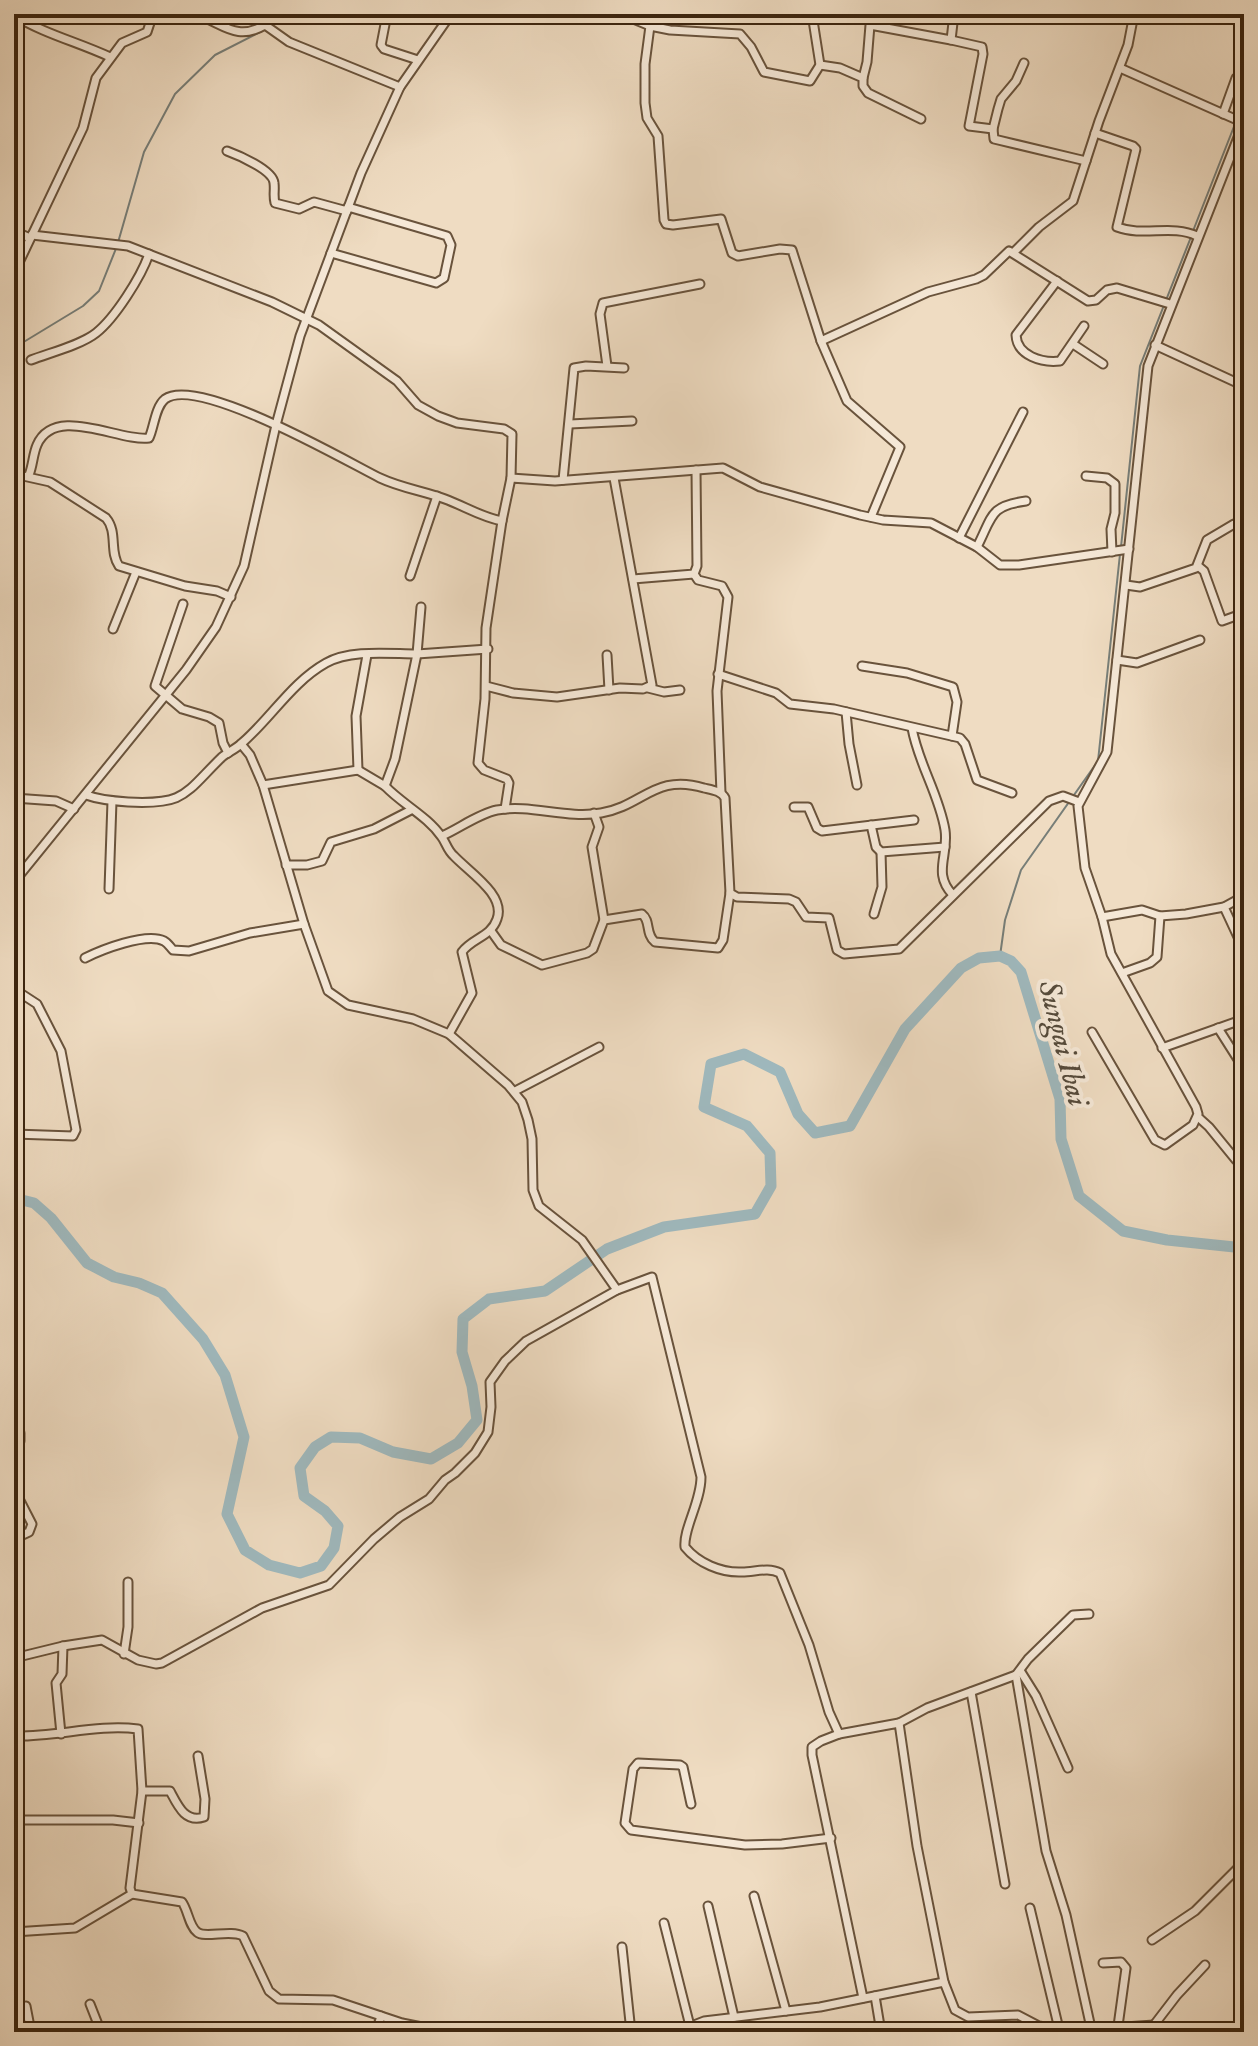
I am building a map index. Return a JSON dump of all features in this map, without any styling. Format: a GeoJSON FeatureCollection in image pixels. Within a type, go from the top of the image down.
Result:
{"type":"FeatureCollection","features":[{"type":"Feature","properties":{"kind":"street"},"geometry":{"type":"LineString","coordinates":[[14,273],[83,128],[96,78],[122,43],[147,32],[153,14]]}},
{"type":"Feature","properties":{"kind":"street"},"geometry":{"type":"LineString","coordinates":[[195,14],[242,33],[253,32],[265,25],[289,42],[400,87]]}},
{"type":"Feature","properties":{"kind":"street"},"geometry":{"type":"LineString","coordinates":[[387,14],[381,45],[384,49],[418,60]]}},
{"type":"Feature","properties":{"kind":"street"},"geometry":{"type":"LineString","coordinates":[[14,882],[205,644],[231,597],[244,566],[276,425],[306,318],[371,147],[400,87],[451,14]]}},
{"type":"Feature","properties":{"kind":"street"},"geometry":{"type":"LineString","coordinates":[[621,14],[650,26],[740,34],[767,74],[810,81],[820,65],[812,14]]}},
{"type":"Feature","properties":{"kind":"street"},"geometry":{"type":"LineString","coordinates":[[951,40],[954,14]]}},
{"type":"Feature","properties":{"kind":"street"},"geometry":{"type":"LineString","coordinates":[[1014,252],[1039,227],[1073,201],[1131,36],[1134,14]]}},
{"type":"Feature","properties":{"kind":"street"},"geometry":{"type":"LineString","coordinates":[[14,15],[38,29],[73,39],[110,57]]}},
{"type":"Feature","properties":{"kind":"street"},"geometry":{"type":"LineString","coordinates":[[921,119],[868,93],[863,86],[870,25],[982,47],[969,126],[993,129]]}},
{"type":"Feature","properties":{"kind":"street"},"geometry":{"type":"LineString","coordinates":[[650,26],[645,64],[645,103],[647,118],[658,136],[666,224],[721,219],[732,253],[738,256],[792,250],[821,341],[850,405],[864,413],[900,447],[871,517]]}},
{"type":"Feature","properties":{"kind":"street"},"geometry":{"type":"LineString","coordinates":[[1024,63],[1016,81],[1001,99],[993,129],[996,141],[1086,161]]}},
{"type":"Feature","properties":{"kind":"street"},"geometry":{"type":"LineString","coordinates":[[820,65],[840,68],[863,78]]}},
{"type":"Feature","properties":{"kind":"street"},"geometry":{"type":"LineString","coordinates":[[1120,68],[1244,122],[1196,235],[1145,377],[1107,752],[1074,799],[1085,868],[1111,954],[1196,1107],[1198,1117],[1236,1160]]}},
{"type":"Feature","properties":{"kind":"street"},"geometry":{"type":"LineString","coordinates":[[1227,115],[1236,78]]}},
{"type":"Feature","properties":{"kind":"street"},"geometry":{"type":"LineString","coordinates":[[1095,133],[1136,149],[1117,227],[1146,233],[1184,230],[1196,235]]}},
{"type":"Feature","properties":{"kind":"street"},"geometry":{"type":"LineString","coordinates":[[227,151],[269,174],[274,183],[275,203],[299,209],[314,202],[348,209],[447,236],[451,245],[444,278],[436,283],[331,253]]}},
{"type":"Feature","properties":{"kind":"street"},"geometry":{"type":"LineString","coordinates":[[14,231],[31,236],[111,243],[149,254],[306,318],[389,374],[418,405],[450,421],[504,429],[512,434],[511,478],[486,628],[486,686],[478,763],[484,770],[504,777],[509,783],[505,809]]}},
{"type":"Feature","properties":{"kind":"street"},"geometry":{"type":"LineString","coordinates":[[821,341],[928,292],[976,279],[1005,252],[1014,252],[1088,301],[1117,288],[1170,304]]}},
{"type":"Feature","properties":{"kind":"street"},"geometry":{"type":"LineString","coordinates":[[31,360],[97,332],[145,266],[149,254]]}},
{"type":"Feature","properties":{"kind":"street"},"geometry":{"type":"LineString","coordinates":[[1057,281],[1016,335],[1023,354],[1053,362],[1062,359],[1084,326]]}},
{"type":"Feature","properties":{"kind":"street"},"geometry":{"type":"LineString","coordinates":[[607,366],[600,314],[603,303],[700,284]]}},
{"type":"Feature","properties":{"kind":"street"},"geometry":{"type":"LineString","coordinates":[[1073,344],[1103,364]]}},
{"type":"Feature","properties":{"kind":"street"},"geometry":{"type":"LineString","coordinates":[[1155,345],[1244,386]]}},
{"type":"Feature","properties":{"kind":"street"},"geometry":{"type":"LineString","coordinates":[[563,480],[574,368],[624,368]]}},
{"type":"Feature","properties":{"kind":"street"},"geometry":{"type":"LineString","coordinates":[[29,475],[37,445],[52,429],[83,427],[130,438],[149,438],[162,403],[170,397],[187,396],[208,400],[276,425],[384,479],[437,496],[486,518],[502,521]]}},
{"type":"Feature","properties":{"kind":"street"},"geometry":{"type":"LineString","coordinates":[[959,538],[1023,412]]}},
{"type":"Feature","properties":{"kind":"street"},"geometry":{"type":"LineString","coordinates":[[570,424],[632,421]]}},
{"type":"Feature","properties":{"kind":"street"},"geometry":{"type":"LineString","coordinates":[[511,478],[538,481],[614,478],[727,468],[760,487],[871,517],[931,523],[977,547],[1000,565],[1127,550]]}},
{"type":"Feature","properties":{"kind":"street"},"geometry":{"type":"LineString","coordinates":[[694,574],[697,566],[696,470]]}},
{"type":"Feature","properties":{"kind":"street"},"geometry":{"type":"LineString","coordinates":[[14,474],[50,482],[110,522],[116,563],[136,572],[185,586],[211,589],[231,597]]}},
{"type":"Feature","properties":{"kind":"street"},"geometry":{"type":"LineString","coordinates":[[1086,476],[1107,478],[1115,484],[1115,513],[1111,529],[1114,551]]}},
{"type":"Feature","properties":{"kind":"street"},"geometry":{"type":"LineString","coordinates":[[614,478],[652,680],[648,688]]}},
{"type":"Feature","properties":{"kind":"street"},"geometry":{"type":"LineString","coordinates":[[410,576],[437,496]]}},
{"type":"Feature","properties":{"kind":"street"},"geometry":{"type":"LineString","coordinates":[[977,547],[998,508],[1007,503],[1026,501]]}},
{"type":"Feature","properties":{"kind":"street"},"geometry":{"type":"LineString","coordinates":[[1198,566],[1207,540],[1244,521]]}},
{"type":"Feature","properties":{"kind":"street"},"geometry":{"type":"LineString","coordinates":[[1126,585],[1144,586],[1198,566]]}},
{"type":"Feature","properties":{"kind":"street"},"geometry":{"type":"LineString","coordinates":[[1198,566],[1204,571],[1222,621],[1244,613]]}},
{"type":"Feature","properties":{"kind":"street"},"geometry":{"type":"LineString","coordinates":[[113,629],[136,572]]}},
{"type":"Feature","properties":{"kind":"street"},"geometry":{"type":"LineString","coordinates":[[633,579],[694,574]]}},
{"type":"Feature","properties":{"kind":"street"},"geometry":{"type":"LineString","coordinates":[[694,574],[698,580],[722,586],[728,593],[718,674],[721,793]]}},
{"type":"Feature","properties":{"kind":"street"},"geometry":{"type":"LineString","coordinates":[[183,604],[155,681],[156,688],[184,710],[219,723],[228,753]]}},
{"type":"Feature","properties":{"kind":"street"},"geometry":{"type":"LineString","coordinates":[[385,786],[395,759],[417,654],[421,607]]}},
{"type":"Feature","properties":{"kind":"street"},"geometry":{"type":"LineString","coordinates":[[1117,660],[1137,663],[1200,640]]}},
{"type":"Feature","properties":{"kind":"street"},"geometry":{"type":"LineString","coordinates":[[86,795],[112,801],[151,803],[174,800],[241,744],[284,699],[323,665],[343,657],[488,649]]}},
{"type":"Feature","properties":{"kind":"street"},"geometry":{"type":"LineString","coordinates":[[358,770],[356,716],[367,655]]}},
{"type":"Feature","properties":{"kind":"street"},"geometry":{"type":"LineString","coordinates":[[607,655],[609,690]]}},
{"type":"Feature","properties":{"kind":"street"},"geometry":{"type":"LineString","coordinates":[[862,666],[907,673],[953,687],[957,702],[952,736]]}},
{"type":"Feature","properties":{"kind":"street"},"geometry":{"type":"LineString","coordinates":[[718,674],[776,693],[790,704],[846,712],[952,736],[965,744],[977,780],[1012,793]]}},
{"type":"Feature","properties":{"kind":"street"},"geometry":{"type":"LineString","coordinates":[[486,686],[549,697],[609,690],[680,690]]}},
{"type":"Feature","properties":{"kind":"street"},"geometry":{"type":"LineString","coordinates":[[846,712],[857,785]]}},
{"type":"Feature","properties":{"kind":"street"},"geometry":{"type":"LineString","coordinates":[[912,728],[946,833],[942,877],[944,885],[953,895]]}},
{"type":"Feature","properties":{"kind":"street"},"geometry":{"type":"LineString","coordinates":[[241,744],[250,755],[263,785],[325,986],[335,998],[348,1005],[413,1019],[449,1034],[515,1091],[522,1102],[531,1131],[533,1190],[539,1206],[582,1240],[617,1290]]}},
{"type":"Feature","properties":{"kind":"street"},"geometry":{"type":"LineString","coordinates":[[263,785],[358,770],[385,786],[442,836],[450,853],[495,899],[499,913],[491,931],[462,952],[472,993],[449,1034]]}},
{"type":"Feature","properties":{"kind":"street"},"geometry":{"type":"LineString","coordinates":[[442,836],[487,813],[505,809],[564,815],[594,813],[619,807],[669,784],[699,786],[721,793],[725,798],[730,893],[723,940],[718,948],[655,942],[642,914],[604,920]]}},
{"type":"Feature","properties":{"kind":"street"},"geometry":{"type":"LineString","coordinates":[[730,893],[737,897],[791,899],[806,917],[829,918],[837,950],[844,954],[899,949],[1038,810],[1055,797],[1074,799]]}},
{"type":"Feature","properties":{"kind":"street"},"geometry":{"type":"LineString","coordinates":[[14,798],[56,801],[74,809]]}},
{"type":"Feature","properties":{"kind":"street"},"geometry":{"type":"LineString","coordinates":[[109,889],[112,801]]}},
{"type":"Feature","properties":{"kind":"street"},"geometry":{"type":"LineString","coordinates":[[794,807],[808,807],[817,828],[822,831],[914,820]]}},
{"type":"Feature","properties":{"kind":"street"},"geometry":{"type":"LineString","coordinates":[[286,865],[322,861],[331,842],[374,829],[411,810]]}},
{"type":"Feature","properties":{"kind":"street"},"geometry":{"type":"LineString","coordinates":[[491,931],[501,945],[537,964],[547,965],[593,949],[604,920],[592,847],[599,827],[594,813]]}},
{"type":"Feature","properties":{"kind":"street"},"geometry":{"type":"LineString","coordinates":[[871,825],[876,847],[881,852],[882,887],[874,914]]}},
{"type":"Feature","properties":{"kind":"street"},"geometry":{"type":"LineString","coordinates":[[881,852],[945,847]]}},
{"type":"Feature","properties":{"kind":"street"},"geometry":{"type":"LineString","coordinates":[[1102,917],[1142,910],[1160,916],[1224,907],[1244,896]]}},
{"type":"Feature","properties":{"kind":"street"},"geometry":{"type":"LineString","coordinates":[[1224,907],[1244,950]]}},
{"type":"Feature","properties":{"kind":"street"},"geometry":{"type":"LineString","coordinates":[[1122,973],[1150,963],[1157,957],[1160,916]]}},
{"type":"Feature","properties":{"kind":"street"},"geometry":{"type":"LineString","coordinates":[[85,958],[125,942],[159,940],[173,950],[185,952],[250,933],[304,924]]}},
{"type":"Feature","properties":{"kind":"street"},"geometry":{"type":"LineString","coordinates":[[14,989],[37,1004],[61,1051],[76,1130],[73,1136],[14,1134]]}},
{"type":"Feature","properties":{"kind":"street"},"geometry":{"type":"LineString","coordinates":[[1162,1048],[1244,1019]]}},
{"type":"Feature","properties":{"kind":"street"},"geometry":{"type":"LineString","coordinates":[[1218,1028],[1244,1069]]}},
{"type":"Feature","properties":{"kind":"street"},"geometry":{"type":"LineString","coordinates":[[1092,1032],[1159,1144],[1165,1145],[1186,1132],[1198,1117]]}},
{"type":"Feature","properties":{"kind":"street"},"geometry":{"type":"LineString","coordinates":[[515,1091],[599,1047]]}},
{"type":"Feature","properties":{"kind":"street"},"geometry":{"type":"LineString","coordinates":[[14,1658],[63,1646],[106,1641],[124,1654],[156,1664],[184,1652],[262,1608],[329,1585],[380,1534],[429,1499],[475,1453],[488,1432],[490,1382],[513,1353],[526,1341],[617,1290],[652,1277],[701,1477],[699,1498],[685,1536],[685,1547],[703,1562],[729,1572],[772,1570],[780,1573],[809,1645],[829,1712],[839,1734]]}},
{"type":"Feature","properties":{"kind":"street"},"geometry":{"type":"LineString","coordinates":[[14,1448],[20,1441],[20,1433]]}},
{"type":"Feature","properties":{"kind":"street"},"geometry":{"type":"LineString","coordinates":[[14,1489],[32,1524],[29,1532],[14,1539]]}},
{"type":"Feature","properties":{"kind":"street"},"geometry":{"type":"LineString","coordinates":[[124,1654],[128,1627],[128,1582]]}},
{"type":"Feature","properties":{"kind":"street"},"geometry":{"type":"LineString","coordinates":[[863,1998],[812,1751],[816,1743],[839,1734],[899,1723],[927,1708],[1018,1674],[1028,1659],[1073,1615],[1089,1614]]}},
{"type":"Feature","properties":{"kind":"street"},"geometry":{"type":"LineString","coordinates":[[61,1734],[56,1683],[62,1674],[63,1646]]}},
{"type":"Feature","properties":{"kind":"street"},"geometry":{"type":"LineString","coordinates":[[1018,1674],[1036,1696],[1068,1768]]}},
{"type":"Feature","properties":{"kind":"street"},"geometry":{"type":"LineString","coordinates":[[1018,1674],[1046,1851],[1066,1915],[1091,2028]]}},
{"type":"Feature","properties":{"kind":"street"},"geometry":{"type":"LineString","coordinates":[[971,1692],[1005,1884]]}},
{"type":"Feature","properties":{"kind":"street"},"geometry":{"type":"LineString","coordinates":[[899,1723],[919,1855],[944,1982],[955,2010],[974,2018],[1018,2015],[1039,2026],[1063,2031],[1154,2025],[1185,2032]]}},
{"type":"Feature","properties":{"kind":"street"},"geometry":{"type":"LineString","coordinates":[[14,1736],[138,1729],[142,1791],[131,1877],[132,1894]]}},
{"type":"Feature","properties":{"kind":"street"},"geometry":{"type":"LineString","coordinates":[[142,1791],[170,1791],[185,1815],[194,1819],[204,1817],[205,1799],[198,1756]]}},
{"type":"Feature","properties":{"kind":"street"},"geometry":{"type":"LineString","coordinates":[[691,1804],[683,1767],[638,1763],[633,1769],[625,1823],[631,1830],[745,1845],[831,1838]]}},
{"type":"Feature","properties":{"kind":"street"},"geometry":{"type":"LineString","coordinates":[[15,1817],[22,1820],[139,1823]]}},
{"type":"Feature","properties":{"kind":"street"},"geometry":{"type":"LineString","coordinates":[[1152,1940],[1195,1911],[1244,1862]]}},
{"type":"Feature","properties":{"kind":"street"},"geometry":{"type":"LineString","coordinates":[[14,1932],[75,1928],[132,1894],[182,1902],[197,1933],[234,1932],[243,1936],[273,1997],[285,2001],[333,2000],[381,2016],[447,2032]]}},
{"type":"Feature","properties":{"kind":"street"},"geometry":{"type":"LineString","coordinates":[[754,1896],[786,2011]]}},
{"type":"Feature","properties":{"kind":"street"},"geometry":{"type":"LineString","coordinates":[[708,1906],[734,2017]]}},
{"type":"Feature","properties":{"kind":"street"},"geometry":{"type":"LineString","coordinates":[[1030,1908],[1063,2031]]}},
{"type":"Feature","properties":{"kind":"street"},"geometry":{"type":"LineString","coordinates":[[664,1923],[683,2030],[734,2017],[786,2011],[944,1982]]}},
{"type":"Feature","properties":{"kind":"street"},"geometry":{"type":"LineString","coordinates":[[622,1947],[631,2032]]}},
{"type":"Feature","properties":{"kind":"street"},"geometry":{"type":"LineString","coordinates":[[1103,1963],[1121,1962],[1126,1968],[1118,2026]]}},
{"type":"Feature","properties":{"kind":"street"},"geometry":{"type":"LineString","coordinates":[[1154,2025],[1205,1965]]}},
{"type":"Feature","properties":{"kind":"street"},"geometry":{"type":"LineString","coordinates":[[875,1996],[881,2032]]}},
{"type":"Feature","properties":{"kind":"street"},"geometry":{"type":"LineString","coordinates":[[90,2004],[101,2032]]}},
{"type":"Feature","properties":{"kind":"street"},"geometry":{"type":"LineString","coordinates":[[14,2009],[26,2006],[31,2032]]}},
{"type":"Feature","properties":{"kind":"street"},"geometry":{"type":"LineString","coordinates":[[376,2032],[381,2016]]}},
{"type":"Feature","properties":{"kind":"waterway"},"geometry":{"type":"LineString","coordinates":[[270,24],[282,14]]}},
{"type":"Feature","properties":{"kind":"waterway"},"geometry":{"type":"LineString","coordinates":[[14,358],[22,343],[83,306],[99,291],[117,246],[144,152],[175,94],[215,55],[262,31]]}},
{"type":"Feature","properties":{"kind":"waterway"},"geometry":{"type":"LineString","coordinates":[[1193,231],[1244,101]]}},
{"type":"Feature","properties":{"kind":"waterway"},"geometry":{"type":"LineString","coordinates":[[1121,547],[1140,366],[1191,237]]}},
{"type":"Feature","properties":{"kind":"waterway"},"geometry":{"type":"LineString","coordinates":[[1000,956],[1005,920],[1021,870],[1098,761],[1120,554]]}},
{"type":"Feature","properties":{"kind":"waterway","name":"Sungai Ibai"},"geometry":{"type":"LineString","coordinates":[[14,1198],[34,1203],[51,1218],[87,1263],[114,1277],[162,1293],[203,1339],[225,1375],[244,1437],[227,1514],[245,1550],[269,1565],[300,1573],[321,1566],[334,1548],[338,1526],[325,1511],[304,1496],[300,1468],[315,1447],[331,1437],[360,1438],[393,1452],[431,1459],[458,1443],[477,1420],[472,1386],[462,1352],[463,1319],[489,1299],[545,1291],[607,1249],[664,1227],[755,1214],[771,1186],[770,1153],[747,1126],[704,1107],[711,1064],[744,1054],[780,1072],[798,1114],[815,1133],[850,1126],[905,1029],[961,968],[979,958],[1000,956],[1011,961],[1021,972],[1060,1099],[1061,1139],[1079,1196],[1123,1231],[1167,1240],[1244,1248]]}}]}
